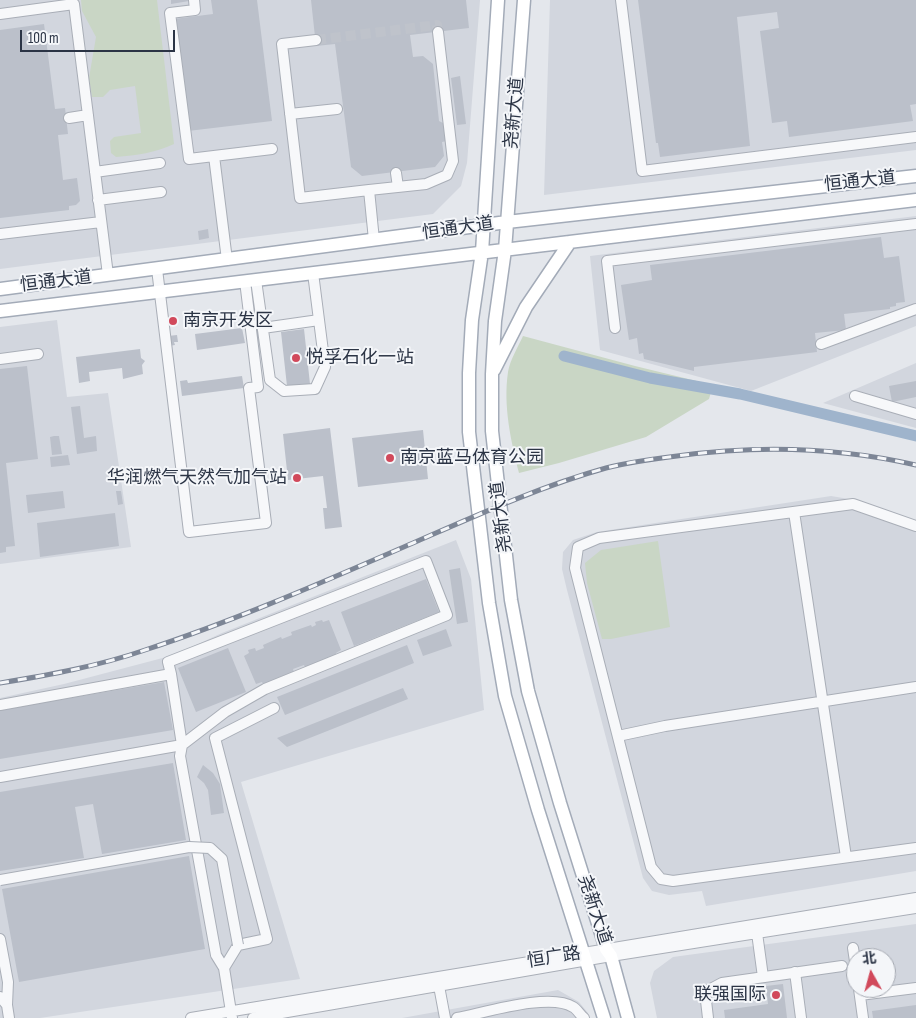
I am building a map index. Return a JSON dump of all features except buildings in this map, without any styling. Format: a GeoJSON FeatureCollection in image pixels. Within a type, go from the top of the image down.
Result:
{"type":"FeatureCollection","features":[{"type":"Feature","properties":{"kind":"main road","name":"尧新大道"},"geometry":{"type":"LineString","coordinates":[[498,0],[482,252],[472,320],[469,373],[469,432],[496,653],[513,724],[604,1018]]}},
{"type":"Feature","properties":{"kind":"main road","name":"尧新大道"},"geometry":{"type":"LineString","coordinates":[[524,0],[505,250],[495,321],[492,374],[492,431],[512,600],[519,649],[528,691],[543,746],[628,1018]]}},
{"type":"Feature","properties":{"kind":"main road","name":"恒通大道"},"geometry":{"type":"LineString","coordinates":[[0,289],[507,222],[916,176]]}},
{"type":"Feature","properties":{"kind":"main road","name":"恒通大道"},"geometry":{"type":"LineString","coordinates":[[0,311],[916,200]]}},
{"type":"Feature","properties":{"kind":"main road"},"geometry":{"type":"LineString","coordinates":[[492,374],[526,307],[570,242]]}},
{"type":"Feature","properties":{"kind":"street"},"geometry":{"type":"LineString","coordinates":[[194,0],[196,10],[170,13],[189,159],[272,149]]}},
{"type":"Feature","properties":{"kind":"street"},"geometry":{"type":"LineString","coordinates":[[621,0],[642,171],[916,137]]}},
{"type":"Feature","properties":{"kind":"street"},"geometry":{"type":"LineString","coordinates":[[0,14],[74,4],[108,276]]}},
{"type":"Feature","properties":{"kind":"street"},"geometry":{"type":"LineString","coordinates":[[316,40],[282,44],[300,198],[426,184],[447,175],[453,161],[438,32]]}},
{"type":"Feature","properties":{"kind":"street"},"geometry":{"type":"LineString","coordinates":[[290,114],[337,109]]}},
{"type":"Feature","properties":{"kind":"street"},"geometry":{"type":"LineString","coordinates":[[69,118],[88,115]]}},
{"type":"Feature","properties":{"kind":"street"},"geometry":{"type":"LineString","coordinates":[[214,156],[227,260]]}},
{"type":"Feature","properties":{"kind":"street"},"geometry":{"type":"LineString","coordinates":[[95,172],[160,163]]}},
{"type":"Feature","properties":{"kind":"street"},"geometry":{"type":"LineString","coordinates":[[396,173],[398,187]]}},
{"type":"Feature","properties":{"kind":"street"},"geometry":{"type":"LineString","coordinates":[[369,190],[374,240]]}},
{"type":"Feature","properties":{"kind":"street"},"geometry":{"type":"LineString","coordinates":[[98,200],[161,192]]}},
{"type":"Feature","properties":{"kind":"street"},"geometry":{"type":"LineString","coordinates":[[0,234],[101,222]]}},
{"type":"Feature","properties":{"kind":"street"},"geometry":{"type":"LineString","coordinates":[[615,328],[607,261],[916,224]]}},
{"type":"Feature","properties":{"kind":"street"},"geometry":{"type":"LineString","coordinates":[[157,269],[189,532],[266,523],[248,388],[258,387],[251,280]]}},
{"type":"Feature","properties":{"kind":"street"},"geometry":{"type":"LineString","coordinates":[[251,280],[263,328],[270,380],[284,391],[315,389],[325,367],[313,273]]}},
{"type":"Feature","properties":{"kind":"street"},"geometry":{"type":"LineString","coordinates":[[821,344],[916,309]]}},
{"type":"Feature","properties":{"kind":"street"},"geometry":{"type":"LineString","coordinates":[[263,328],[319,320]]}},
{"type":"Feature","properties":{"kind":"street"},"geometry":{"type":"LineString","coordinates":[[0,359],[38,354]]}},
{"type":"Feature","properties":{"kind":"street"},"geometry":{"type":"LineString","coordinates":[[855,396],[916,414]]}},
{"type":"Feature","properties":{"kind":"street"},"geometry":{"type":"LineString","coordinates":[[916,526],[853,504],[599,538],[578,547],[575,568],[651,867],[661,879],[673,881],[916,848]]}},
{"type":"Feature","properties":{"kind":"street"},"geometry":{"type":"LineString","coordinates":[[794,512],[846,857]]}},
{"type":"Feature","properties":{"kind":"street"},"geometry":{"type":"LineString","coordinates":[[0,777],[182,745],[226,712],[265,689],[447,615],[426,561],[168,662],[182,745],[180,756],[216,955],[224,968],[231,1015]]}},
{"type":"Feature","properties":{"kind":"street"},"geometry":{"type":"LineString","coordinates":[[0,705],[171,674]]}},
{"type":"Feature","properties":{"kind":"street"},"geometry":{"type":"LineString","coordinates":[[618,736],[664,726],[916,687]]}},
{"type":"Feature","properties":{"kind":"street"},"geometry":{"type":"LineString","coordinates":[[238,945],[267,939],[215,738],[274,708]]}},
{"type":"Feature","properties":{"kind":"street"},"geometry":{"type":"LineString","coordinates":[[0,880],[189,847],[210,848],[222,859],[238,945],[224,968]]}},
{"type":"Feature","properties":{"kind":"street","name":"恒广路"},"geometry":{"type":"LineString","coordinates":[[191,1018],[231,1015],[585,957],[916,898]]}},
{"type":"Feature","properties":{"kind":"street","name":"恒广路"},"geometry":{"type":"LineString","coordinates":[[608,953],[757,933],[916,908]]}},
{"type":"Feature","properties":{"kind":"street"},"geometry":{"type":"LineString","coordinates":[[757,933],[763,977]]}},
{"type":"Feature","properties":{"kind":"street"},"geometry":{"type":"LineString","coordinates":[[0,939],[8,982],[4,1001],[9,1018]]}},
{"type":"Feature","properties":{"kind":"street","name":"恒广路"},"geometry":{"type":"LineString","coordinates":[[253,1018],[439,986],[585,957]]}},
{"type":"Feature","properties":{"kind":"street"},"geometry":{"type":"LineString","coordinates":[[708,1018],[705,992],[722,983],[842,966]]}},
{"type":"Feature","properties":{"kind":"street"},"geometry":{"type":"LineString","coordinates":[[795,972],[801,1018]]}},
{"type":"Feature","properties":{"kind":"street"},"geometry":{"type":"LineString","coordinates":[[439,986],[445,1018]]}},
{"type":"Feature","properties":{"kind":"street"},"geometry":{"type":"LineString","coordinates":[[896,989],[916,988]]}},
{"type":"Feature","properties":{"kind":"street"},"geometry":{"type":"LineString","coordinates":[[860,998],[863,1018]]}},
{"type":"Feature","properties":{"kind":"street"},"geometry":{"type":"LineString","coordinates":[[457,1018],[529,1002],[553,1001],[572,1006],[584,1018]]}},
{"type":"Feature","properties":{"kind":"shaded area"},"geometry":{"type":"Polygon","coordinates":[[[0,0],[480,0],[467,163],[461,186],[433,214],[0,269],[0,0]]]}},
{"type":"Feature","properties":{"kind":"shaded area"},"geometry":{"type":"Polygon","coordinates":[[[550,0],[916,0],[916,150],[544,195],[550,0]]]}},
{"type":"Feature","properties":{"kind":"shaded area"},"geometry":{"type":"Polygon","coordinates":[[[916,216],[916,326],[751,391],[600,350],[590,256],[916,216]]]}},
{"type":"Feature","properties":{"kind":"shaded area"},"geometry":{"type":"Polygon","coordinates":[[[57,320],[67,397],[108,393],[131,547],[0,564],[0,327],[57,320]]]}},
{"type":"Feature","properties":{"kind":"shaded area"},"geometry":{"type":"Polygon","coordinates":[[[916,363],[916,428],[823,403],[916,363]]]}},
{"type":"Feature","properties":{"kind":"shaded area"},"geometry":{"type":"Polygon","coordinates":[[[831,496],[849,499],[916,521],[916,871],[706,906],[702,891],[669,895],[652,891],[643,878],[567,590],[562,569],[563,552],[573,540],[597,532],[831,496]]]}},
{"type":"Feature","properties":{"kind":"shaded area"},"geometry":{"type":"Polygon","coordinates":[[[456,540],[471,579],[484,710],[241,782],[300,979],[40,1018],[0,1018],[0,698],[64,684],[174,655],[222,633],[456,540]]]}},
{"type":"Feature","properties":{"kind":"shaded area"},"geometry":{"type":"Polygon","coordinates":[[[916,924],[916,1018],[657,1018],[650,983],[654,971],[673,957],[916,924]]]}},
{"type":"Feature","properties":{"kind":"shaded area"},"geometry":{"type":"Polygon","coordinates":[[[558,990],[579,1002],[588,1013],[589,1018],[402,1018],[558,990]]]}},
{"type":"Feature","properties":{"kind":"green space"},"geometry":{"type":"Polygon","coordinates":[[[81,0],[157,0],[174,144],[153,152],[139,154],[116,157],[111,153],[110,141],[114,137],[141,133],[135,86],[110,90],[103,97],[92,97],[89,78],[96,37],[82,11],[81,0]]]}},
{"type":"Feature","properties":{"kind":"green space"},"geometry":{"type":"Polygon","coordinates":[[[523,336],[713,385],[709,399],[646,437],[519,473],[513,448],[506,398],[510,363],[523,336]]]}},
{"type":"Feature","properties":{"kind":"green space"},"geometry":{"type":"Polygon","coordinates":[[[658,541],[670,627],[611,639],[602,639],[587,583],[585,563],[601,550],[658,541]]]}},
{"type":"Feature","properties":{"kind":"waterway"},"geometry":{"type":"LineString","coordinates":[[564,356],[650,378],[740,394],[916,436]]}},
{"type":"Feature","properties":{"kind":"tunnel"},"geometry":{"type":"LineString","coordinates":[[316,40],[437,25],[438,32]]}},
{"type":"Feature","properties":{"kind":"railway"},"geometry":{"type":"LineString","coordinates":[[0,683],[55,673],[128,656],[280,600],[508,502],[582,475],[615,466],[707,452],[767,449],[857,454],[916,465]]}},
{"type":"Feature","properties":{"kind":"place","name":"南京开发区"},"geometry":{"type":"Point","coordinates":[173,321]}},
{"type":"Feature","properties":{"kind":"place","name":"悦孚石化一站"},"geometry":{"type":"Point","coordinates":[296,358]}},
{"type":"Feature","properties":{"kind":"place","name":"南京蓝马体育公园"},"geometry":{"type":"Point","coordinates":[390,458]}},
{"type":"Feature","properties":{"kind":"place","name":"华润燃气天然气加气站"},"geometry":{"type":"Point","coordinates":[297,478]}},
{"type":"Feature","properties":{"kind":"place","name":"联强国际"},"geometry":{"type":"Point","coordinates":[776,995]}}]}
